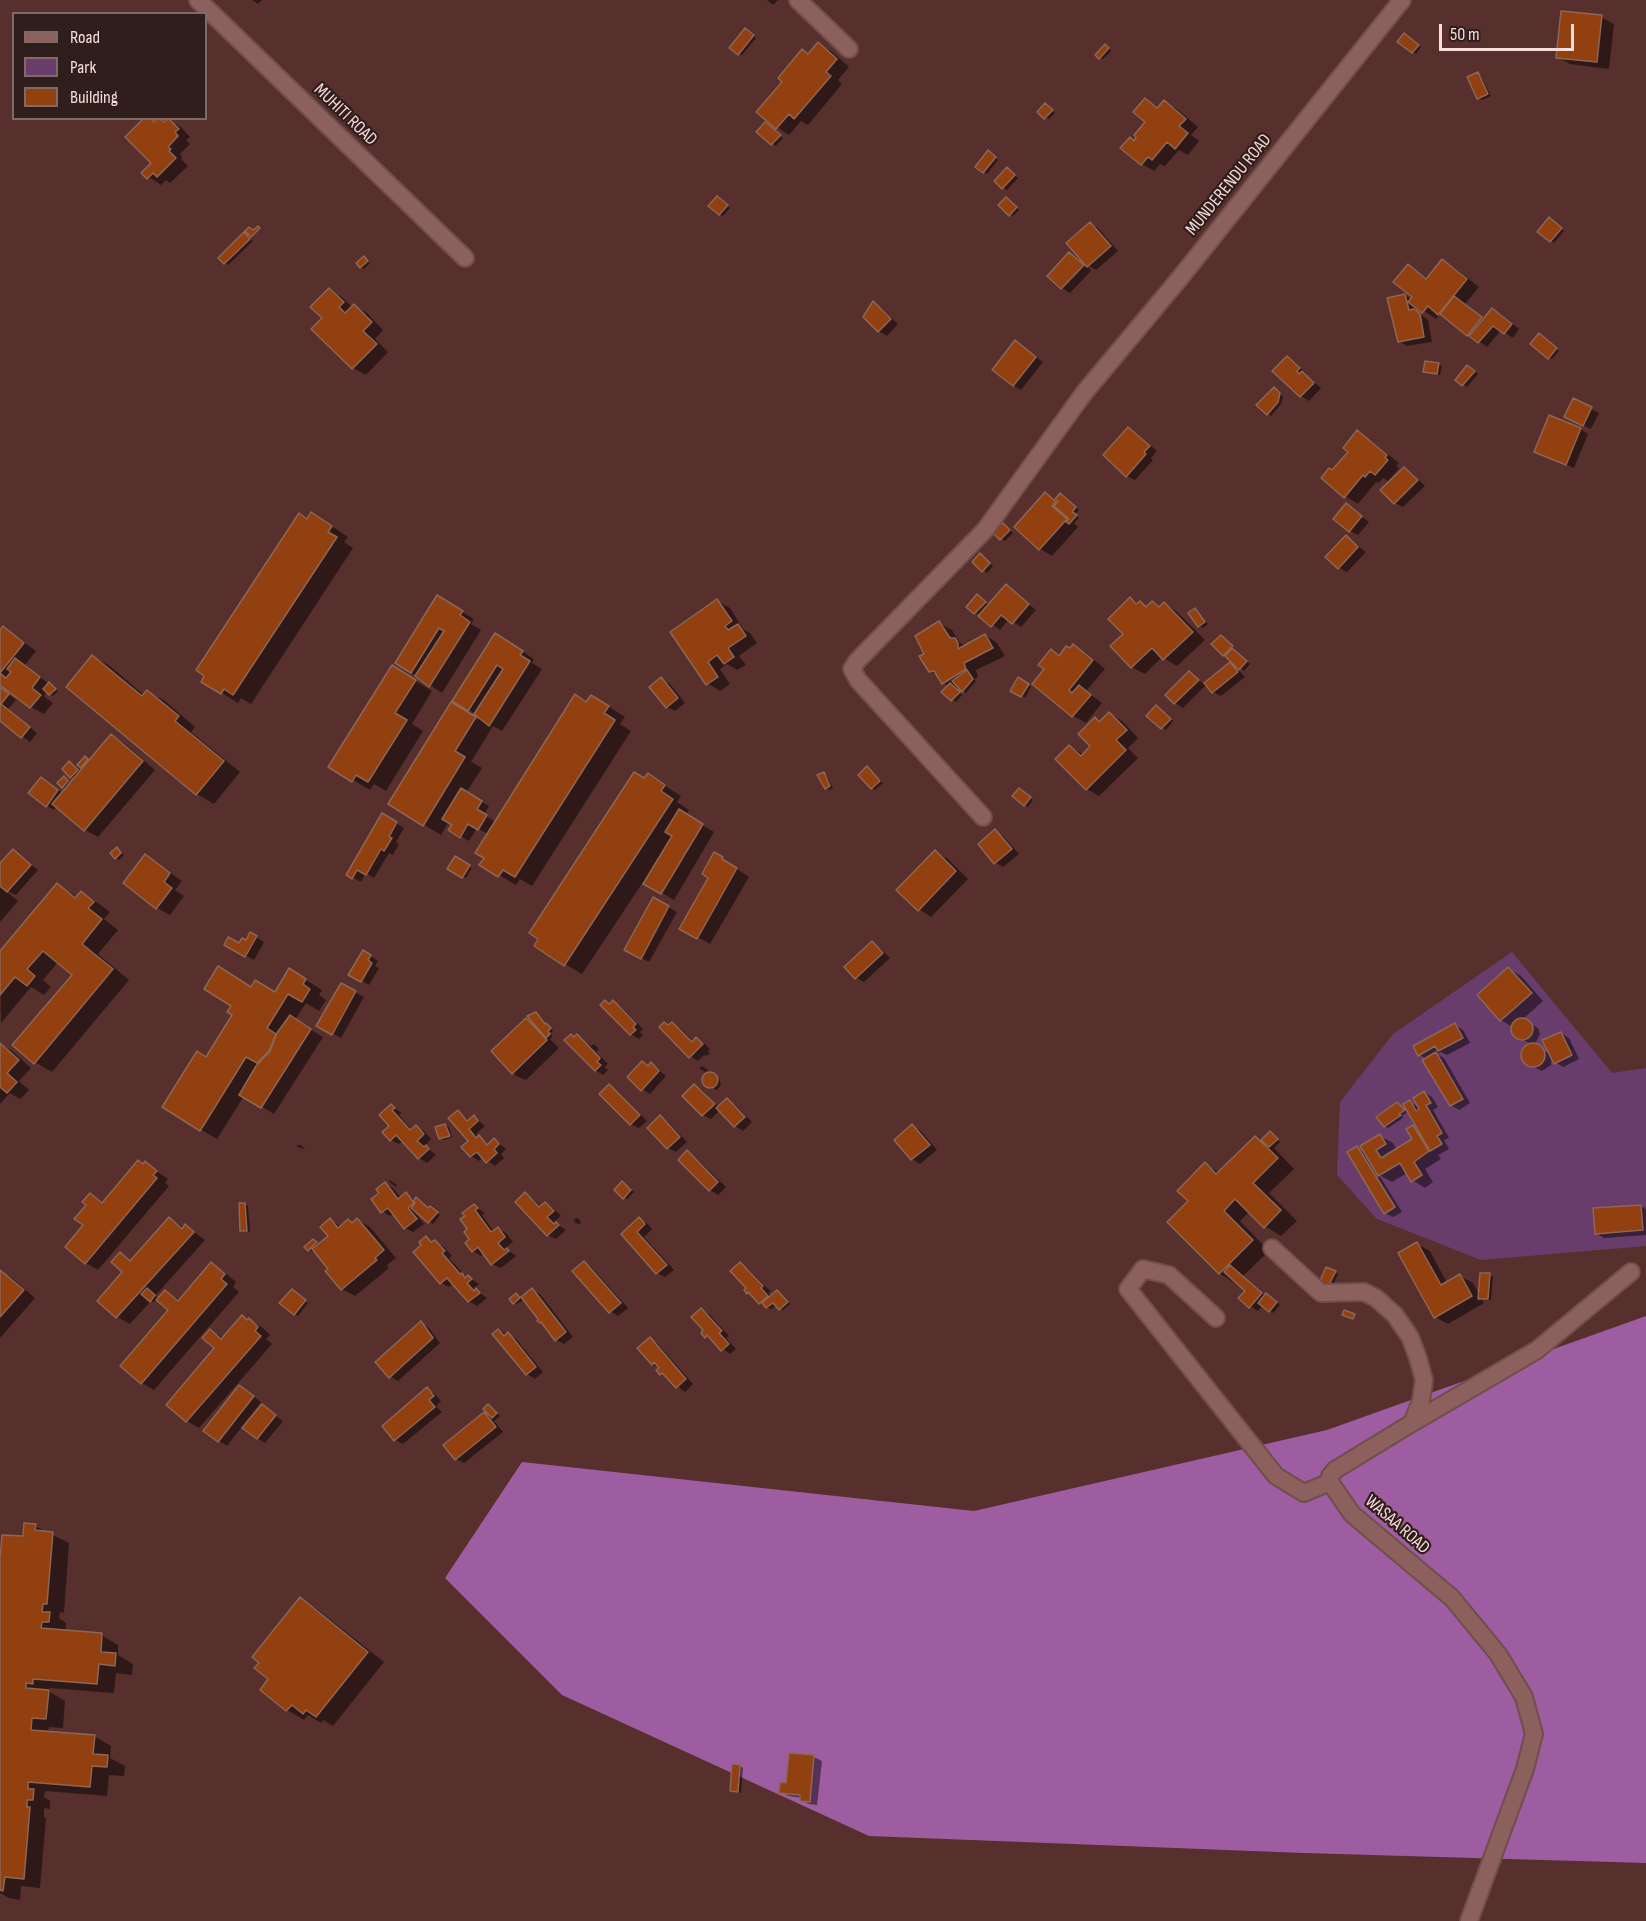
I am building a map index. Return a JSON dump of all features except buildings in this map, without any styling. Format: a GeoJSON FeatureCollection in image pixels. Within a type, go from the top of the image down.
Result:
{"type":"FeatureCollection","features":[{"type":"Feature","properties":{"kind":"street","name":"MUHITI ROAD"},"geometry":{"type":"LineString","coordinates":[[198,0],[465,258]]}},
{"type":"Feature","properties":{"kind":"street"},"geometry":{"type":"LineString","coordinates":[[798,0],[849,49]]}},
{"type":"Feature","properties":{"kind":"street","name":"MUNDERENDU ROAD"},"geometry":{"type":"LineString","coordinates":[[983,817],[858,680],[852,669],[857,661],[985,530],[1084,393],[1180,278],[1402,0]]}},
{"type":"Feature","properties":{"kind":"street"},"geometry":{"type":"LineString","coordinates":[[1272,1248],[1321,1293],[1364,1292],[1386,1305],[1395,1315],[1410,1336],[1419,1358],[1424,1380],[1421,1401],[1412,1423]]}},
{"type":"Feature","properties":{"kind":"street"},"geometry":{"type":"LineString","coordinates":[[1216,1318],[1169,1275],[1143,1269],[1128,1289],[1276,1476],[1304,1493],[1330,1482],[1330,1476],[1335,1470],[1537,1350],[1630,1272]]}},
{"type":"Feature","properties":{"kind":"street","name":"WASAA ROAD"},"geometry":{"type":"LineString","coordinates":[[1330,1482],[1352,1514],[1452,1598],[1498,1654],[1524,1697],[1534,1734],[1526,1769],[1469,1921]]}},
{"type":"Feature","properties":{"kind":"green space"},"geometry":{"type":"Polygon","coordinates":[[[1512,952],[1612,1073],[1646,1068],[1646,1246],[1481,1260],[1377,1219],[1337,1175],[1340,1102],[1393,1034],[1512,952]]]}},
{"type":"Feature","properties":{"kind":"shaded area"},"geometry":{"type":"Polygon","coordinates":[[[1646,1316],[1646,1863],[1303,1853],[869,1836],[562,1695],[445,1578],[522,1462],[974,1511],[1327,1430],[1646,1316]]]}}]}
